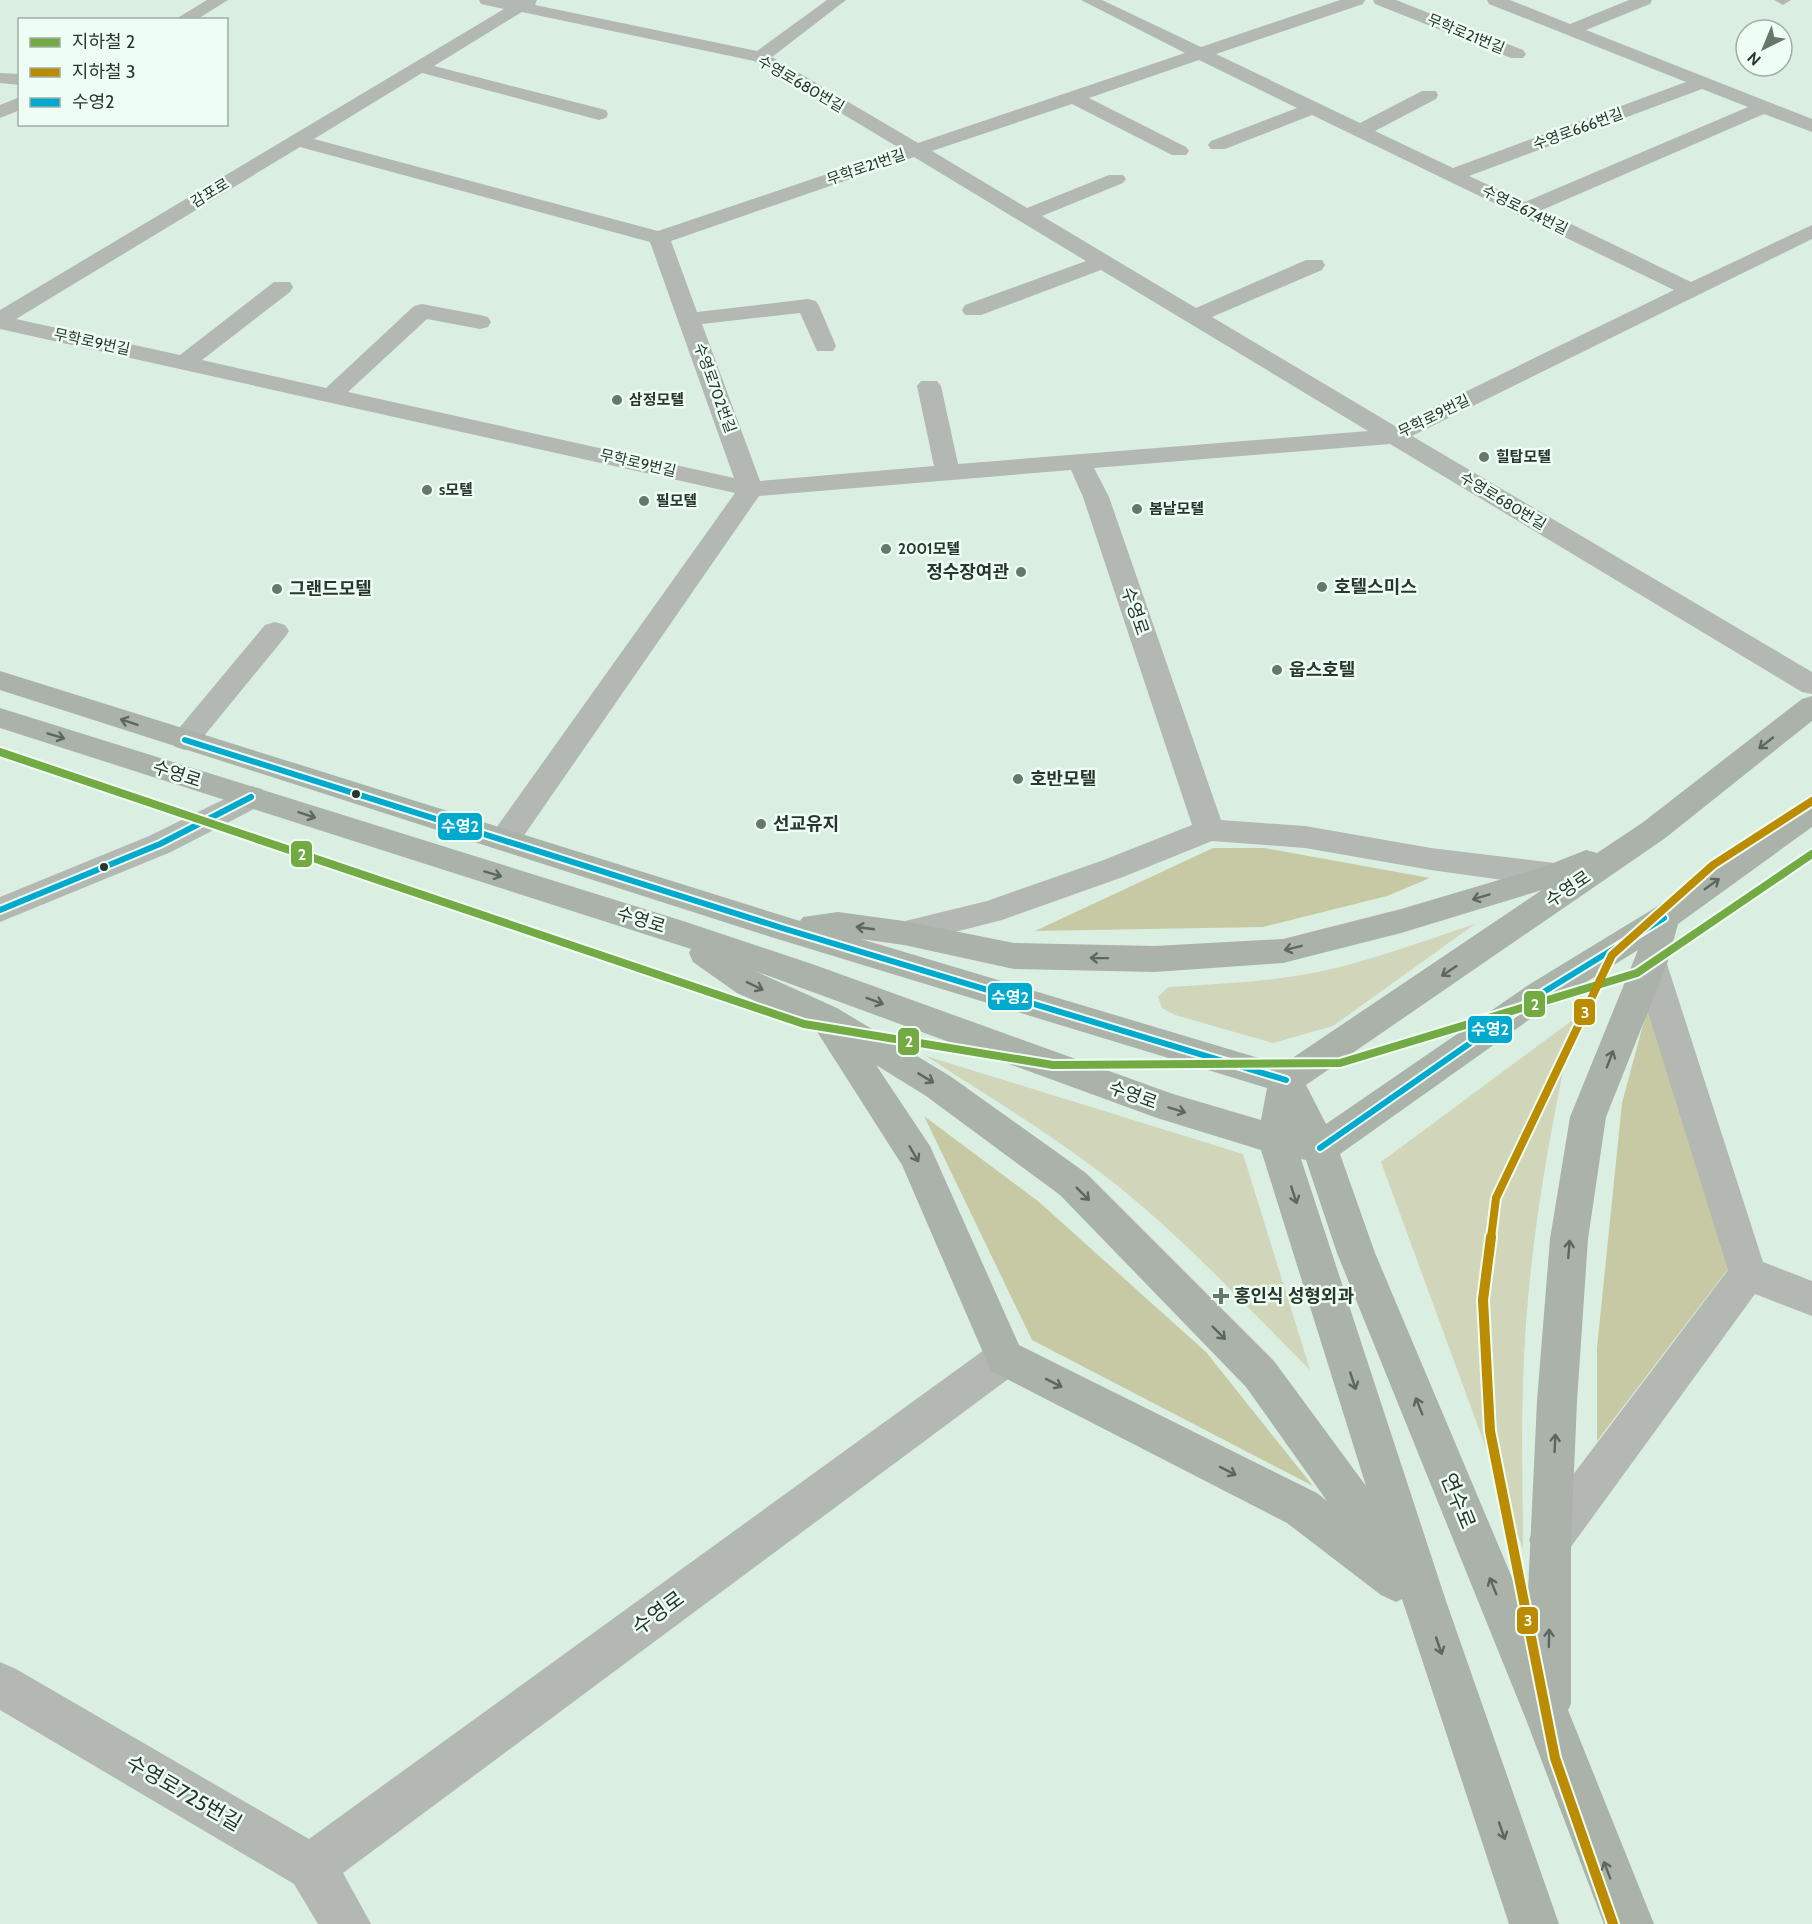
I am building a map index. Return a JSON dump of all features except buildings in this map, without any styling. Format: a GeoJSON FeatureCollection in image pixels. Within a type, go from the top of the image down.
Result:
{"type":"FeatureCollection","features":[{"type":"Feature","properties":{"kind":"main road","name":"수영로"},"geometry":{"type":"LineString","coordinates":[[0,680],[782,928],[1286,1080],[1653,831],[1812,706]]}},
{"type":"Feature","properties":{"kind":"main road","name":"수영로"},"geometry":{"type":"LineString","coordinates":[[0,718],[672,930],[800,973],[1170,1108],[1276,1140],[1320,1148]]}},
{"type":"Feature","properties":{"kind":"main road"},"geometry":{"type":"LineString","coordinates":[[1320,1148],[1542,993],[1665,918],[1812,811]]}},
{"type":"Feature","properties":{"kind":"main road"},"geometry":{"type":"LineString","coordinates":[[782,928],[838,924],[904,933],[1014,956],[1155,959],[1283,951],[1401,921],[1554,875],[1653,831]]}},
{"type":"Feature","properties":{"kind":"main road"},"geometry":{"type":"LineString","coordinates":[[1548,1718],[1550,1540],[1569,1239],[1588,1117],[1650,964],[1665,918]]}},
{"type":"Feature","properties":{"kind":"main road"},"geometry":{"type":"LineString","coordinates":[[672,930],[750,984],[825,1017],[938,1086],[1073,1184],[1260,1374],[1424,1601]]}},
{"type":"Feature","properties":{"kind":"main road"},"geometry":{"type":"LineString","coordinates":[[825,1017],[917,1157],[1005,1358],[1302,1508],[1424,1601]]}},
{"type":"Feature","properties":{"kind":"main road"},"geometry":{"type":"LineString","coordinates":[[1286,1080],[1276,1140],[1424,1601],[1534,1924]]}},
{"type":"Feature","properties":{"kind":"main road","name":"연수로"},"geometry":{"type":"LineString","coordinates":[[1286,1080],[1320,1148],[1356,1253],[1548,1718],[1629,1924]]}},
{"type":"Feature","properties":{"kind":"street"},"geometry":{"type":"LineString","coordinates":[[186,18],[220,0]]}},
{"type":"Feature","properties":{"kind":"street","name":"수영로680번길"},"geometry":{"type":"LineString","coordinates":[[487,0],[525,4],[760,57],[1812,685]]}},
{"type":"Feature","properties":{"kind":"street"},"geometry":{"type":"LineString","coordinates":[[760,57],[838,0]]}},
{"type":"Feature","properties":{"kind":"street","name":"수영로674번길"},"geometry":{"type":"LineString","coordinates":[[1092,0],[1691,290]]}},
{"type":"Feature","properties":{"kind":"street","name":"무학로21번길"},"geometry":{"type":"LineString","coordinates":[[659,238],[1357,0]]}},
{"type":"Feature","properties":{"kind":"street","name":"무학로21번길"},"geometry":{"type":"LineString","coordinates":[[1381,0],[1517,54]]}},
{"type":"Feature","properties":{"kind":"street"},"geometry":{"type":"LineString","coordinates":[[1495,0],[1812,126]]}},
{"type":"Feature","properties":{"kind":"street"},"geometry":{"type":"LineString","coordinates":[[1570,30],[1644,0]]}},
{"type":"Feature","properties":{"kind":"street","name":"감포로"},"geometry":{"type":"LineString","coordinates":[[0,320],[525,4]]}},
{"type":"Feature","properties":{"kind":"street"},"geometry":{"type":"LineString","coordinates":[[419,67],[599,114]]}},
{"type":"Feature","properties":{"kind":"street"},"geometry":{"type":"LineString","coordinates":[[0,78],[18,80]]}},
{"type":"Feature","properties":{"kind":"street","name":"수영로666번길"},"geometry":{"type":"LineString","coordinates":[[1453,175],[1703,82]]}},
{"type":"Feature","properties":{"kind":"street"},"geometry":{"type":"LineString","coordinates":[[1360,131],[1429,95]]}},
{"type":"Feature","properties":{"kind":"street"},"geometry":{"type":"LineString","coordinates":[[1073,97],[1179,151]]}},
{"type":"Feature","properties":{"kind":"street"},"geometry":{"type":"LineString","coordinates":[[0,112],[18,103]]}},
{"type":"Feature","properties":{"kind":"street"},"geometry":{"type":"LineString","coordinates":[[1525,210],[1764,107]]}},
{"type":"Feature","properties":{"kind":"street"},"geometry":{"type":"LineString","coordinates":[[1218,145],[1313,108]]}},
{"type":"Feature","properties":{"kind":"street"},"geometry":{"type":"LineString","coordinates":[[297,140],[659,238]]}},
{"type":"Feature","properties":{"kind":"street"},"geometry":{"type":"LineString","coordinates":[[1024,216],[1116,179]]}},
{"type":"Feature","properties":{"kind":"street","name":"무학로9번길"},"geometry":{"type":"LineString","coordinates":[[0,320],[751,489],[1393,436],[1812,231]]}},
{"type":"Feature","properties":{"kind":"street","name":"수영로702번길"},"geometry":{"type":"LineString","coordinates":[[659,238],[751,489]]}},
{"type":"Feature","properties":{"kind":"street"},"geometry":{"type":"LineString","coordinates":[[973,310],[1102,262]]}},
{"type":"Feature","properties":{"kind":"street"},"geometry":{"type":"LineString","coordinates":[[1194,317],[1314,265]]}},
{"type":"Feature","properties":{"kind":"street"},"geometry":{"type":"LineString","coordinates":[[185,363],[282,287]]}},
{"type":"Feature","properties":{"kind":"street"},"geometry":{"type":"LineString","coordinates":[[690,319],[808,306],[825,346]]}},
{"type":"Feature","properties":{"kind":"street"},"geometry":{"type":"LineString","coordinates":[[332,395],[422,311],[480,322]]}},
{"type":"Feature","properties":{"kind":"street"},"geometry":{"type":"LineString","coordinates":[[929,386],[948,473]]}},
{"type":"Feature","properties":{"kind":"street","name":"수영로"},"geometry":{"type":"LineString","coordinates":[[1080,462],[1096,497],[1209,830]]}},
{"type":"Feature","properties":{"kind":"street"},"geometry":{"type":"LineString","coordinates":[[505,839],[751,489]]}},
{"type":"Feature","properties":{"kind":"street","name":"수영로"},"geometry":{"type":"LineString","coordinates":[[185,740],[275,631]]}},
{"type":"Feature","properties":{"kind":"street"},"geometry":{"type":"LineString","coordinates":[[0,910],[160,844],[251,797]]}},
{"type":"Feature","properties":{"kind":"street"},"geometry":{"type":"LineString","coordinates":[[904,933],[991,912],[1112,869],[1209,830],[1305,837],[1431,859],[1554,875]]}},
{"type":"Feature","properties":{"kind":"street"},"geometry":{"type":"LineString","coordinates":[[1650,964],[1748,1273]]}},
{"type":"Feature","properties":{"kind":"street"},"geometry":{"type":"LineString","coordinates":[[1748,1273],[1812,1299]]}},
{"type":"Feature","properties":{"kind":"street"},"geometry":{"type":"LineString","coordinates":[[1550,1540],[1748,1273]]}},
{"type":"Feature","properties":{"kind":"street","name":"수영로"},"geometry":{"type":"LineString","coordinates":[[311,1867],[1005,1358]]}},
{"type":"Feature","properties":{"kind":"street","name":"수영로725번길"},"geometry":{"type":"LineString","coordinates":[[0,1685],[311,1867],[346,1924]]}},
{"type":"Feature","properties":{"kind":"green space"},"geometry":{"type":"Polygon","coordinates":[[[1213,848],[1264,848],[1430,878],[1387,896],[1263,927],[1035,931],[1213,848]]]}},
{"type":"Feature","properties":{"kind":"green space"},"geometry":{"type":"Polygon","coordinates":[[[1475,924],[1333,1026],[1273,1043],[1175,1015],[1162,1008],[1158,997],[1168,987],[1262,980],[1338,967],[1475,924]]]}},
{"type":"Feature","properties":{"kind":"green space"},"geometry":{"type":"Polygon","coordinates":[[[1651,995],[1728,1269],[1597,1441],[1597,1348],[1622,1103],[1651,995]]]}},
{"type":"Feature","properties":{"kind":"green space"},"geometry":{"type":"Polygon","coordinates":[[[1574,1019],[1547,1155],[1529,1293],[1522,1406],[1523,1549],[1381,1162],[1574,1019]]]}},
{"type":"Feature","properties":{"kind":"green space"},"geometry":{"type":"Polygon","coordinates":[[[926,1056],[1243,1154],[1310,1370],[1186,1246],[1143,1207],[1091,1166],[1037,1128],[926,1056]]]}},
{"type":"Feature","properties":{"kind":"green space"},"geometry":{"type":"Polygon","coordinates":[[[924,1116],[1039,1202],[1206,1352],[1313,1486],[1032,1340],[924,1116]]]}},
{"type":"Feature","properties":{"kind":"metro line","name":"2"},"geometry":{"type":"LineString","coordinates":[[0,752],[804,1024],[1053,1065],[1340,1063],[1637,973],[1812,854]]}},
{"type":"Feature","properties":{"kind":"metro line","name":"3"},"geometry":{"type":"LineString","coordinates":[[1613,1924],[1555,1758],[1490,1431],[1483,1300],[1496,1198],[1612,955],[1713,865],[1812,801]]}},
{"type":"Feature","properties":{"kind":"transit line","name":"수영2"},"geometry":{"type":"LineString","coordinates":[[185,740],[782,928],[1286,1080]]}},
{"type":"Feature","properties":{"kind":"transit line","name":"수영2"},"geometry":{"type":"LineString","coordinates":[[0,910],[160,844],[251,797]]}},
{"type":"Feature","properties":{"kind":"transit line","name":"수영2"},"geometry":{"type":"LineString","coordinates":[[1320,1148],[1542,993],[1664,918]]}},
{"type":"Feature","properties":{"kind":"place","name":"삼정모텔"},"geometry":{"type":"Point","coordinates":[617,400]}},
{"type":"Feature","properties":{"kind":"place","name":"힐탑모텔"},"geometry":{"type":"Point","coordinates":[1484,457]}},
{"type":"Feature","properties":{"kind":"place","name":"s모텔"},"geometry":{"type":"Point","coordinates":[427,490]}},
{"type":"Feature","properties":{"kind":"place","name":"필모텔"},"geometry":{"type":"Point","coordinates":[644,501]}},
{"type":"Feature","properties":{"kind":"place","name":"봄날모텔"},"geometry":{"type":"Point","coordinates":[1137,509]}},
{"type":"Feature","properties":{"kind":"place","name":"2001모텔"},"geometry":{"type":"Point","coordinates":[886,549]}},
{"type":"Feature","properties":{"kind":"place","name":"정수장여관"},"geometry":{"type":"Point","coordinates":[1021,572]}},
{"type":"Feature","properties":{"kind":"place","name":"호텔스미스"},"geometry":{"type":"Point","coordinates":[1322,587]}},
{"type":"Feature","properties":{"kind":"place","name":"그랜드모텔"},"geometry":{"type":"Point","coordinates":[277,589]}},
{"type":"Feature","properties":{"kind":"place","name":"웁스호텔"},"geometry":{"type":"Point","coordinates":[1277,670]}},
{"type":"Feature","properties":{"kind":"place","name":"호반모텔"},"geometry":{"type":"Point","coordinates":[1018,779]}},
{"type":"Feature","properties":{"kind":"place","name":"선교유지"},"geometry":{"type":"Point","coordinates":[761,824]}},
{"type":"Feature","properties":{"kind":"place","name":"홍인식 성형외과"},"geometry":{"type":"Point","coordinates":[1221,1296]}}]}
